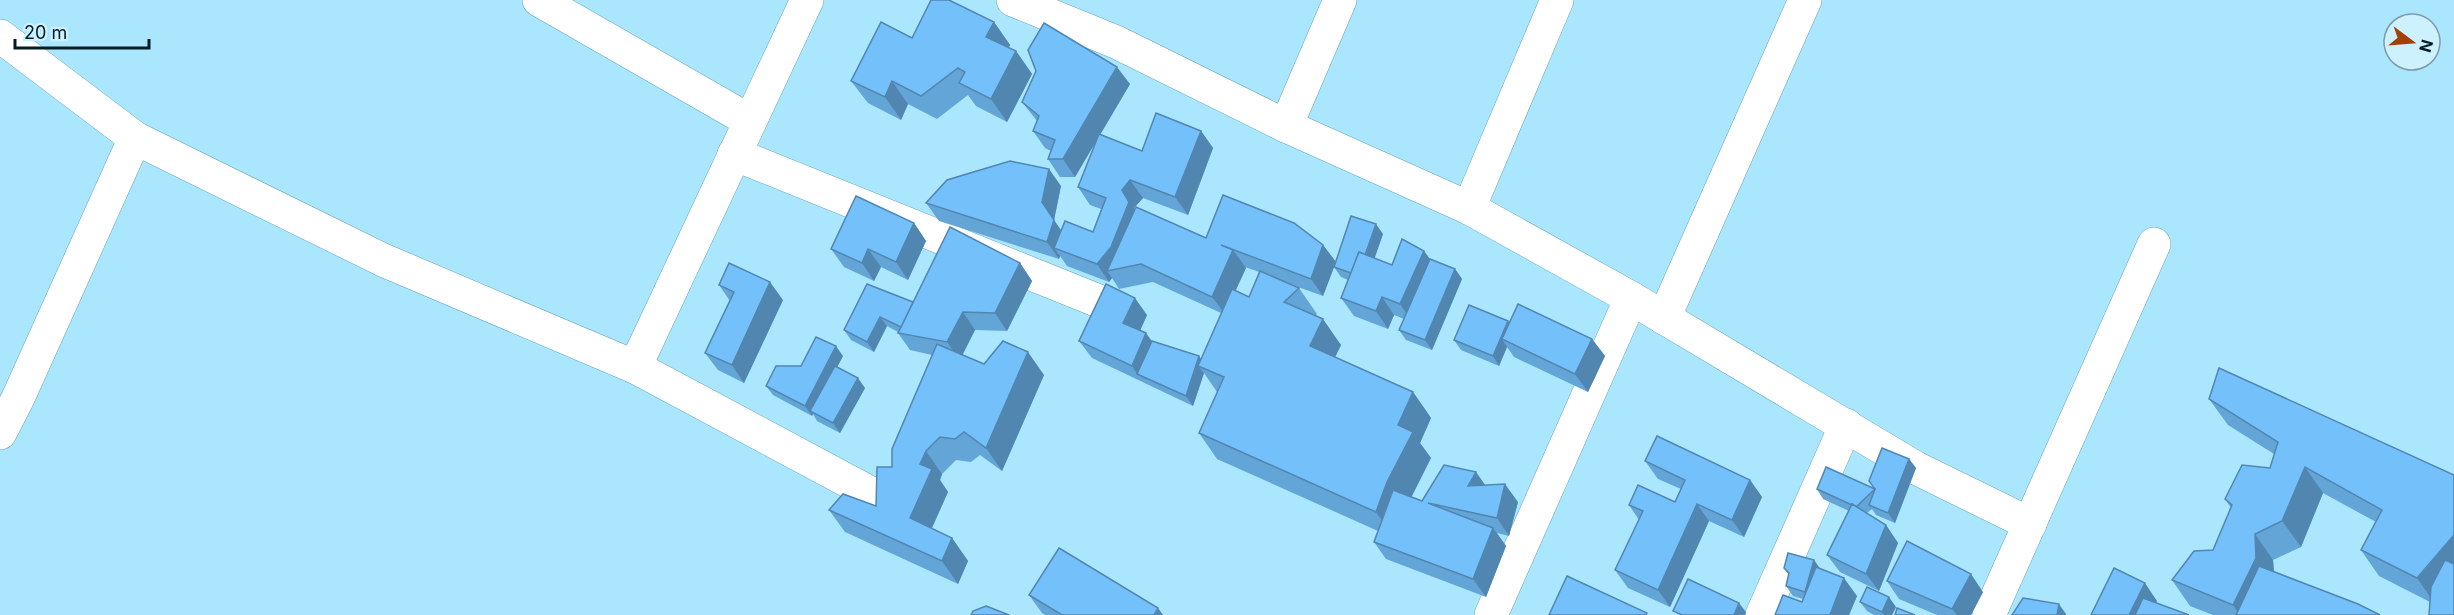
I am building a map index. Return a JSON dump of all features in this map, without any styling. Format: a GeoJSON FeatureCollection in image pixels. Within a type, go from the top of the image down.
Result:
{"type":"FeatureCollection","features":[{"type":"Feature","properties":{"kind":"street"},"geometry":{"type":"LineString","coordinates":[[539,0],[750,121]]}},
{"type":"Feature","properties":{"kind":"street"},"geometry":{"type":"LineString","coordinates":[[635,367],[807,0]]}},
{"type":"Feature","properties":{"kind":"street"},"geometry":{"type":"LineString","coordinates":[[1013,0],[1116,42],[1286,126],[1468,208],[1631,298],[1916,468],[2030,524]]}},
{"type":"Feature","properties":{"kind":"street"},"geometry":{"type":"LineString","coordinates":[[1286,126],[1340,0]]}},
{"type":"Feature","properties":{"kind":"street"},"geometry":{"type":"LineString","coordinates":[[1468,208],[1557,0]]}},
{"type":"Feature","properties":{"kind":"street"},"geometry":{"type":"LineString","coordinates":[[1664,318],[1805,0]]}},
{"type":"Feature","properties":{"kind":"street"},"geometry":{"type":"LineString","coordinates":[[0,36],[135,138],[384,260],[635,367],[891,504]]}},
{"type":"Feature","properties":{"kind":"street"},"geometry":{"type":"LineString","coordinates":[[0,433],[18,398],[135,138]]}},
{"type":"Feature","properties":{"kind":"street"},"geometry":{"type":"LineString","coordinates":[[734,154],[1101,302]]}},
{"type":"Feature","properties":{"kind":"street"},"geometry":{"type":"LineString","coordinates":[[1989,615],[2154,244]]}},
{"type":"Feature","properties":{"kind":"street"},"geometry":{"type":"LineString","coordinates":[[1491,615],[1631,298]]}},
{"type":"Feature","properties":{"kind":"street"},"geometry":{"type":"LineString","coordinates":[[1762,615],[1846,425]]}},
{"type":"Feature","properties":{"kind":"building"},"geometry":{"type":"Polygon","coordinates":[[[931,0],[949,0],[994,22],[986,37],[1016,51],[991,99],[959,83],[965,72],[958,68],[921,96],[892,81],[885,97],[851,81],[881,22],[912,38],[931,0]]]}},
{"type":"Feature","properties":{"kind":"building"},"geometry":{"type":"Polygon","coordinates":[[[1044,23],[1117,67],[1063,159],[1048,159],[1055,140],[1033,131],[1039,116],[1022,102],[1036,71],[1028,50],[1044,23]]]}},
{"type":"Feature","properties":{"kind":"building"},"geometry":{"type":"Polygon","coordinates":[[[1156,113],[1201,131],[1175,197],[1130,180],[1122,190],[1129,202],[1111,247],[1097,264],[1054,248],[1065,221],[1093,232],[1106,198],[1078,187],[1099,134],[1142,151],[1156,113]]]}},
{"type":"Feature","properties":{"kind":"building"},"geometry":{"type":"Polygon","coordinates":[[[1010,161],[1049,169],[1042,202],[1054,220],[1047,242],[926,203],[947,180],[1010,161]]]}},
{"type":"Feature","properties":{"kind":"building"},"geometry":{"type":"Polygon","coordinates":[[[1223,195],[1294,223],[1323,245],[1311,279],[1221,245],[1233,250],[1212,297],[1141,264],[1107,271],[1136,207],[1206,238],[1223,195]]]}},
{"type":"Feature","properties":{"kind":"building"},"geometry":{"type":"Polygon","coordinates":[[[856,196],[914,223],[896,262],[868,249],[862,263],[831,249],[856,196]]]}},
{"type":"Feature","properties":{"kind":"building"},"geometry":{"type":"Polygon","coordinates":[[[1351,216],[1376,224],[1365,255],[1359,252],[1351,273],[1334,267],[1351,216]]]}},
{"type":"Feature","properties":{"kind":"building"},"geometry":{"type":"Polygon","coordinates":[[[950,227],[1020,263],[995,313],[963,312],[947,342],[898,333],[950,227]]]}},
{"type":"Feature","properties":{"kind":"building"},"geometry":{"type":"Polygon","coordinates":[[[1402,239],[1424,251],[1400,304],[1382,297],[1376,311],[1341,298],[1359,252],[1392,265],[1402,239]]]}},
{"type":"Feature","properties":{"kind":"building"},"geometry":{"type":"Polygon","coordinates":[[[1430,259],[1455,269],[1425,340],[1399,330],[1430,259]]]}},
{"type":"Feature","properties":{"kind":"building"},"geometry":{"type":"Polygon","coordinates":[[[729,263],[770,282],[732,365],[705,353],[734,292],[719,285],[729,263]]]}},
{"type":"Feature","properties":{"kind":"building"},"geometry":{"type":"Polygon","coordinates":[[[1260,271],[1299,288],[1284,302],[1323,319],[1310,346],[1413,392],[1398,425],[1413,432],[1387,482],[1376,512],[1199,433],[1224,377],[1198,366],[1232,289],[1249,297],[1260,271]]]}},
{"type":"Feature","properties":{"kind":"building"},"geometry":{"type":"Polygon","coordinates":[[[867,284],[913,302],[901,327],[880,317],[867,342],[844,330],[867,284]]]}},
{"type":"Feature","properties":{"kind":"building"},"geometry":{"type":"Polygon","coordinates":[[[1106,284],[1135,298],[1123,323],[1146,333],[1132,366],[1079,341],[1106,284]]]}},
{"type":"Feature","properties":{"kind":"building"},"geometry":{"type":"Polygon","coordinates":[[[1518,304],[1592,339],[1575,374],[1502,339],[1518,304]]]}},
{"type":"Feature","properties":{"kind":"building"},"geometry":{"type":"Polygon","coordinates":[[[1469,305],[1508,321],[1493,356],[1454,340],[1469,305]]]}},
{"type":"Feature","properties":{"kind":"building"},"geometry":{"type":"Polygon","coordinates":[[[816,337],[836,346],[805,406],[766,386],[776,366],[801,366],[816,337]]]}},
{"type":"Feature","properties":{"kind":"building"},"geometry":{"type":"Polygon","coordinates":[[[1003,341],[1028,352],[986,448],[964,432],[955,439],[940,437],[926,451],[920,464],[932,469],[910,518],[952,538],[942,561],[829,510],[843,494],[876,506],[877,467],[892,467],[892,449],[937,344],[984,364],[1003,341]]]}},
{"type":"Feature","properties":{"kind":"building"},"geometry":{"type":"Polygon","coordinates":[[[1152,341],[1199,356],[1186,396],[1137,374],[1152,341]]]}},
{"type":"Feature","properties":{"kind":"building"},"geometry":{"type":"Polygon","coordinates":[[[835,366],[858,378],[833,423],[810,411],[835,366]]]}},
{"type":"Feature","properties":{"kind":"building"},"geometry":{"type":"Polygon","coordinates":[[[2219,368],[2454,475],[2454,535],[2417,578],[2361,550],[2382,510],[2305,467],[2282,521],[2255,534],[2256,558],[2233,605],[2172,580],[2194,551],[2213,550],[2232,505],[2225,499],[2242,465],[2270,468],[2278,442],[2209,399],[2219,368]]]}},
{"type":"Feature","properties":{"kind":"building"},"geometry":{"type":"Polygon","coordinates":[[[1657,436],[1750,480],[1732,520],[1697,504],[1658,590],[1615,570],[1643,511],[1629,505],[1638,485],[1675,502],[1685,480],[1645,461],[1657,436]]]}},
{"type":"Feature","properties":{"kind":"building"},"geometry":{"type":"Polygon","coordinates":[[[1882,448],[1909,459],[1888,513],[1869,505],[1875,489],[1869,481],[1882,448]]]}},
{"type":"Feature","properties":{"kind":"building"},"geometry":{"type":"Polygon","coordinates":[[[1444,465],[1476,472],[1468,486],[1505,484],[1497,518],[1428,503],[1493,528],[1473,579],[1374,542],[1393,490],[1422,501],[1444,465]]]}},
{"type":"Feature","properties":{"kind":"building"},"geometry":{"type":"Polygon","coordinates":[[[1826,467],[1875,489],[1856,507],[1817,489],[1826,467]]]}},
{"type":"Feature","properties":{"kind":"building"},"geometry":{"type":"Polygon","coordinates":[[[1852,504],[1886,525],[1866,574],[1827,555],[1852,504]]]}},
{"type":"Feature","properties":{"kind":"building"},"geometry":{"type":"Polygon","coordinates":[[[1907,541],[1971,574],[1952,609],[1887,581],[1907,541]]]}},
{"type":"Feature","properties":{"kind":"building"},"geometry":{"type":"Polygon","coordinates":[[[1059,548],[1158,608],[1154,615],[1062,615],[1029,595],[1059,548]]]}},
{"type":"Feature","properties":{"kind":"building"},"geometry":{"type":"Polygon","coordinates":[[[1788,553],[1814,560],[1805,592],[1786,586],[1789,573],[1784,568],[1788,553]]]}},
{"type":"Feature","properties":{"kind":"building"},"geometry":{"type":"Polygon","coordinates":[[[2445,560],[2454,564],[2454,615],[2429,615],[2431,587],[2445,560]]]}},
{"type":"Feature","properties":{"kind":"building"},"geometry":{"type":"Polygon","coordinates":[[[2259,566],[2358,604],[2380,615],[2236,615],[2259,566]]]}},
{"type":"Feature","properties":{"kind":"building"},"geometry":{"type":"Polygon","coordinates":[[[1816,567],[1844,578],[1830,615],[1775,615],[1783,595],[1802,602],[1816,567]]]}},
{"type":"Feature","properties":{"kind":"building"},"geometry":{"type":"Polygon","coordinates":[[[2114,568],[2145,583],[2129,615],[2091,615],[2114,568]]]}},
{"type":"Feature","properties":{"kind":"building"},"geometry":{"type":"Polygon","coordinates":[[[1567,576],[1647,613],[1646,615],[1549,615],[1567,576]]]}},
{"type":"Feature","properties":{"kind":"building"},"geometry":{"type":"Polygon","coordinates":[[[1688,579],[1739,603],[1734,615],[1682,615],[1673,611],[1688,579]]]}},
{"type":"Feature","properties":{"kind":"building"},"geometry":{"type":"Polygon","coordinates":[[[1867,587],[1889,597],[1882,612],[1860,602],[1867,587]]]}},
{"type":"Feature","properties":{"kind":"building"},"geometry":{"type":"Polygon","coordinates":[[[2023,598],[2059,604],[2057,615],[2012,615],[2023,598]]]}},
{"type":"Feature","properties":{"kind":"building"},"geometry":{"type":"Polygon","coordinates":[[[2143,598],[2189,615],[2135,615],[2143,598]]]}},
{"type":"Feature","properties":{"kind":"building"},"geometry":{"type":"Polygon","coordinates":[[[986,606],[1009,615],[971,615],[973,611],[986,606]]]}},
{"type":"Feature","properties":{"kind":"building"},"geometry":{"type":"Polygon","coordinates":[[[1897,608],[1915,615],[1895,615],[1897,608]]]}}]}
